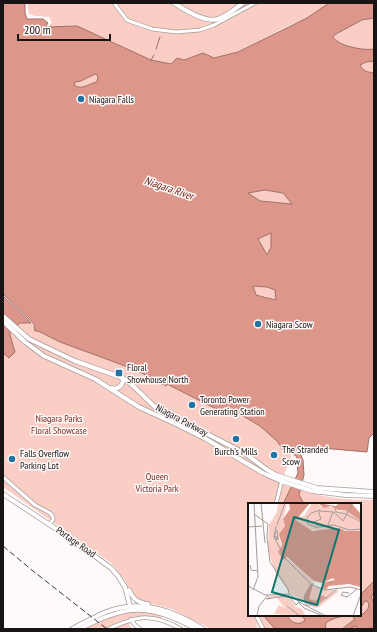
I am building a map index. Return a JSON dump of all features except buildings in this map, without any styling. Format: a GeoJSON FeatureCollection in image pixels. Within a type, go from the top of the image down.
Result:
{"type":"FeatureCollection","features":[{"type":"Feature","properties":{"kind":"main road"},"geometry":{"type":"LineString","coordinates":[[174,3],[195,15],[212,20],[223,17],[243,3]]}},
{"type":"Feature","properties":{"kind":"main road","name":"Niagara Parkway"},"geometry":{"type":"LineString","coordinates":[[3,316],[31,347],[44,356],[91,376],[139,407],[188,430],[227,451],[258,471],[304,487],[333,494],[374,496]]}},
{"type":"Feature","properties":{"kind":"main road","name":"Niagara Parkway"},"geometry":{"type":"LineString","coordinates":[[3,320],[32,340],[64,356],[121,377],[131,384],[155,407],[246,454],[282,480]]}},
{"type":"Feature","properties":{"kind":"main road"},"geometry":{"type":"LineString","coordinates":[[110,388],[115,389],[122,385],[123,380],[121,377]]}},
{"type":"Feature","properties":{"kind":"main road","name":"Niagara Parkway"},"geometry":{"type":"LineString","coordinates":[[304,487],[374,492]]}},
{"type":"Feature","properties":{"kind":"main road","name":"Portage Road"},"geometry":{"type":"LineString","coordinates":[[3,494],[106,564],[118,576],[126,590],[131,608]]}},
{"type":"Feature","properties":{"kind":"main road"},"geometry":{"type":"LineString","coordinates":[[91,553],[102,558],[117,570],[131,596],[136,600],[141,603],[175,611],[189,618],[202,628]]}},
{"type":"Feature","properties":{"kind":"main road"},"geometry":{"type":"LineString","coordinates":[[72,629],[107,612],[131,608],[150,607],[167,611],[202,628]]}},
{"type":"Feature","properties":{"kind":"main road"},"geometry":{"type":"LineString","coordinates":[[80,629],[108,615],[131,608],[164,613],[196,629]]}},
{"type":"Feature","properties":{"kind":"street"},"geometry":{"type":"LineString","coordinates":[[114,3],[127,20],[152,29],[176,32],[200,30],[214,25],[255,3]]}},
{"type":"Feature","properties":{"kind":"street"},"geometry":{"type":"LineString","coordinates":[[3,477],[35,504],[50,513],[53,517],[49,524]]}},
{"type":"Feature","properties":{"kind":"street"},"geometry":{"type":"LineString","coordinates":[[276,503],[282,480]]}},
{"type":"Feature","properties":{"kind":"street"},"geometry":{"type":"LineString","coordinates":[[256,616],[263,629]]}},
{"type":"Feature","properties":{"kind":"street"},"geometry":{"type":"LineString","coordinates":[[108,629],[131,619],[143,617],[162,620],[176,628],[181,629]]}},
{"type":"Feature","properties":{"kind":"street"},"geometry":{"type":"LineString","coordinates":[[131,619],[140,629]]}},
{"type":"Feature","properties":{"kind":"green space"},"geometry":{"type":"Polygon","coordinates":[[[27,3],[329,3],[307,18],[238,52],[214,58],[203,53],[171,64],[151,60],[77,26],[51,27],[49,25],[52,23],[49,17],[29,14],[27,3]]]}},
{"type":"Feature","properties":{"kind":"green space"},"geometry":{"type":"Polygon","coordinates":[[[374,18],[374,49],[359,49],[335,40],[333,35],[338,32],[358,22],[374,18]]]}},
{"type":"Feature","properties":{"kind":"green space"},"geometry":{"type":"Polygon","coordinates":[[[374,61],[374,73],[362,69],[360,65],[366,62],[374,61]]]}},
{"type":"Feature","properties":{"kind":"green space"},"geometry":{"type":"Polygon","coordinates":[[[95,74],[97,75],[97,82],[82,87],[77,87],[74,85],[75,82],[82,81],[95,74]]]}},
{"type":"Feature","properties":{"kind":"green space"},"geometry":{"type":"Polygon","coordinates":[[[265,190],[283,193],[292,204],[260,201],[248,193],[265,190]]]}},
{"type":"Feature","properties":{"kind":"green space"},"geometry":{"type":"Polygon","coordinates":[[[271,233],[271,247],[267,256],[258,239],[271,233]]]}},
{"type":"Feature","properties":{"kind":"green space"},"geometry":{"type":"Polygon","coordinates":[[[252,286],[267,287],[275,290],[276,300],[265,296],[256,295],[252,286]]]}},
{"type":"Feature","properties":{"kind":"green space","name":"Queen Victoria Park"},"geometry":{"type":"Polygon","coordinates":[[[23,322],[29,324],[32,322],[38,331],[60,342],[136,370],[228,415],[230,409],[260,426],[277,441],[284,451],[292,453],[281,484],[327,496],[374,500],[374,629],[260,629],[255,622],[258,629],[211,629],[172,609],[139,601],[132,594],[124,579],[111,563],[3,487],[3,352],[15,351],[10,335],[19,324],[23,322]]]}},
{"type":"Feature","properties":{"kind":"green space"},"geometry":{"type":"Polygon","coordinates":[[[135,611],[162,614],[161,620],[134,617],[129,625],[133,629],[83,629],[110,616],[135,611]]]}},
{"type":"Feature","properties":{"kind":"water","name":"Niagara River"},"geometry":{"type":"Polygon","coordinates":[[[3,3],[25,3],[25,13],[27,19],[43,19],[48,23],[46,26],[47,27],[77,26],[151,60],[171,64],[177,58],[184,60],[203,53],[214,58],[238,52],[307,18],[329,3],[374,3],[374,18],[362,20],[334,35],[333,37],[340,43],[352,47],[374,49],[374,61],[366,62],[360,65],[362,69],[374,73],[374,433],[369,438],[367,452],[299,446],[298,449],[303,460],[304,475],[299,495],[303,503],[283,503],[298,473],[297,457],[292,453],[284,451],[277,441],[260,426],[231,409],[228,415],[136,370],[60,342],[38,331],[35,331],[34,324],[3,294],[3,3]],[[95,74],[81,81],[75,82],[74,85],[77,87],[83,87],[97,82],[98,76],[95,74]],[[265,190],[248,193],[260,201],[292,204],[283,193],[265,190]],[[271,233],[258,239],[267,255],[271,247],[271,233]],[[253,286],[256,295],[276,300],[275,290],[267,287],[253,286]]]}},
{"type":"Feature","properties":{"kind":"water"},"geometry":{"type":"Polygon","coordinates":[[[3,296],[31,323],[20,323],[10,332],[15,352],[9,358],[3,353],[3,296]]]}},
{"type":"Feature","properties":{"kind":"water"},"geometry":{"type":"Polygon","coordinates":[[[374,581],[374,592],[371,597],[374,603],[374,628],[357,629],[356,626],[348,629],[342,629],[354,620],[354,617],[351,616],[361,616],[361,614],[368,609],[369,604],[367,601],[365,601],[361,607],[361,594],[374,581]]]}},
{"type":"Feature","properties":{"kind":"water"},"geometry":{"type":"Polygon","coordinates":[[[264,616],[287,616],[292,622],[295,623],[303,622],[305,620],[302,616],[347,616],[335,618],[329,621],[326,623],[325,629],[275,629],[264,616]]]}},
{"type":"Feature","properties":{"kind":"waterway"},"geometry":{"type":"LineString","coordinates":[[156,49],[160,37]]}},
{"type":"Feature","properties":{"kind":"waterway"},"geometry":{"type":"LineString","coordinates":[[151,60],[154,55]]}},
{"type":"Feature","properties":{"kind":"railway"},"geometry":{"type":"LineString","coordinates":[[3,546],[107,629]]}},
{"type":"Feature","properties":{"kind":"place","name":"Niagara Falls"},"geometry":{"type":"Point","coordinates":[81,99]}},
{"type":"Feature","properties":{"kind":"place","name":"Niagara Scow"},"geometry":{"type":"Point","coordinates":[258,324]}},
{"type":"Feature","properties":{"kind":"place","name":"Floral Showhouse North"},"geometry":{"type":"Point","coordinates":[119,373]}},
{"type":"Feature","properties":{"kind":"place","name":"Toronto Power Generating Station"},"geometry":{"type":"Point","coordinates":[192,405]}},
{"type":"Feature","properties":{"kind":"place","name":"Burch’s Mills"},"geometry":{"type":"Point","coordinates":[236,439]}},
{"type":"Feature","properties":{"kind":"place","name":"The Stranded Scow"},"geometry":{"type":"Point","coordinates":[274,455]}},
{"type":"Feature","properties":{"kind":"place","name":"Falls Overflow Parking Lot"},"geometry":{"type":"Point","coordinates":[12,459]}},
{"type":"Feature","properties":{"kind":"park label","name":"Niagara Parks Floral Showcase"},"geometry":{"type":"Point","coordinates":[59,424]}}]}
